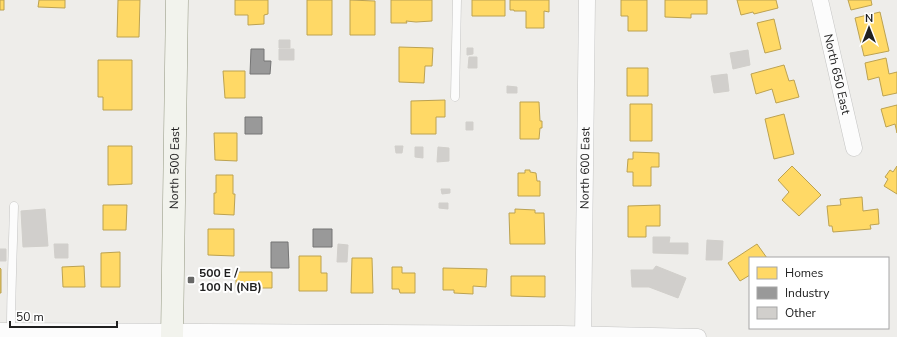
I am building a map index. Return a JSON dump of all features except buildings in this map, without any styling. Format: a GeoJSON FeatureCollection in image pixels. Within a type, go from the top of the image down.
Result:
{"type":"FeatureCollection","features":[{"type":"Feature","properties":{"kind":"street","name":"North 500 East"},"geometry":{"type":"LineString","coordinates":[[172,334],[177,0]]}},
{"type":"Feature","properties":{"kind":"street","name":"North 600 East"},"geometry":{"type":"LineString","coordinates":[[582,336],[587,0]]}},
{"type":"Feature","properties":{"kind":"street","name":"North 650 East"},"geometry":{"type":"LineString","coordinates":[[820,0],[854,148]]}},
{"type":"Feature","properties":{"kind":"street"},"geometry":{"type":"LineString","coordinates":[[6,331],[172,334],[698,337]]}},
{"type":"Feature","properties":{"kind":"lane"},"geometry":{"type":"LineString","coordinates":[[455,97],[457,0]]}},
{"type":"Feature","properties":{"kind":"lane"},"geometry":{"type":"LineString","coordinates":[[6,331],[14,246],[14,206]]}},
{"type":"Feature","properties":{"kind":"place","name":"500 E / 100 N (NB)"},"geometry":{"type":"Point","coordinates":[191,280]}}]}
